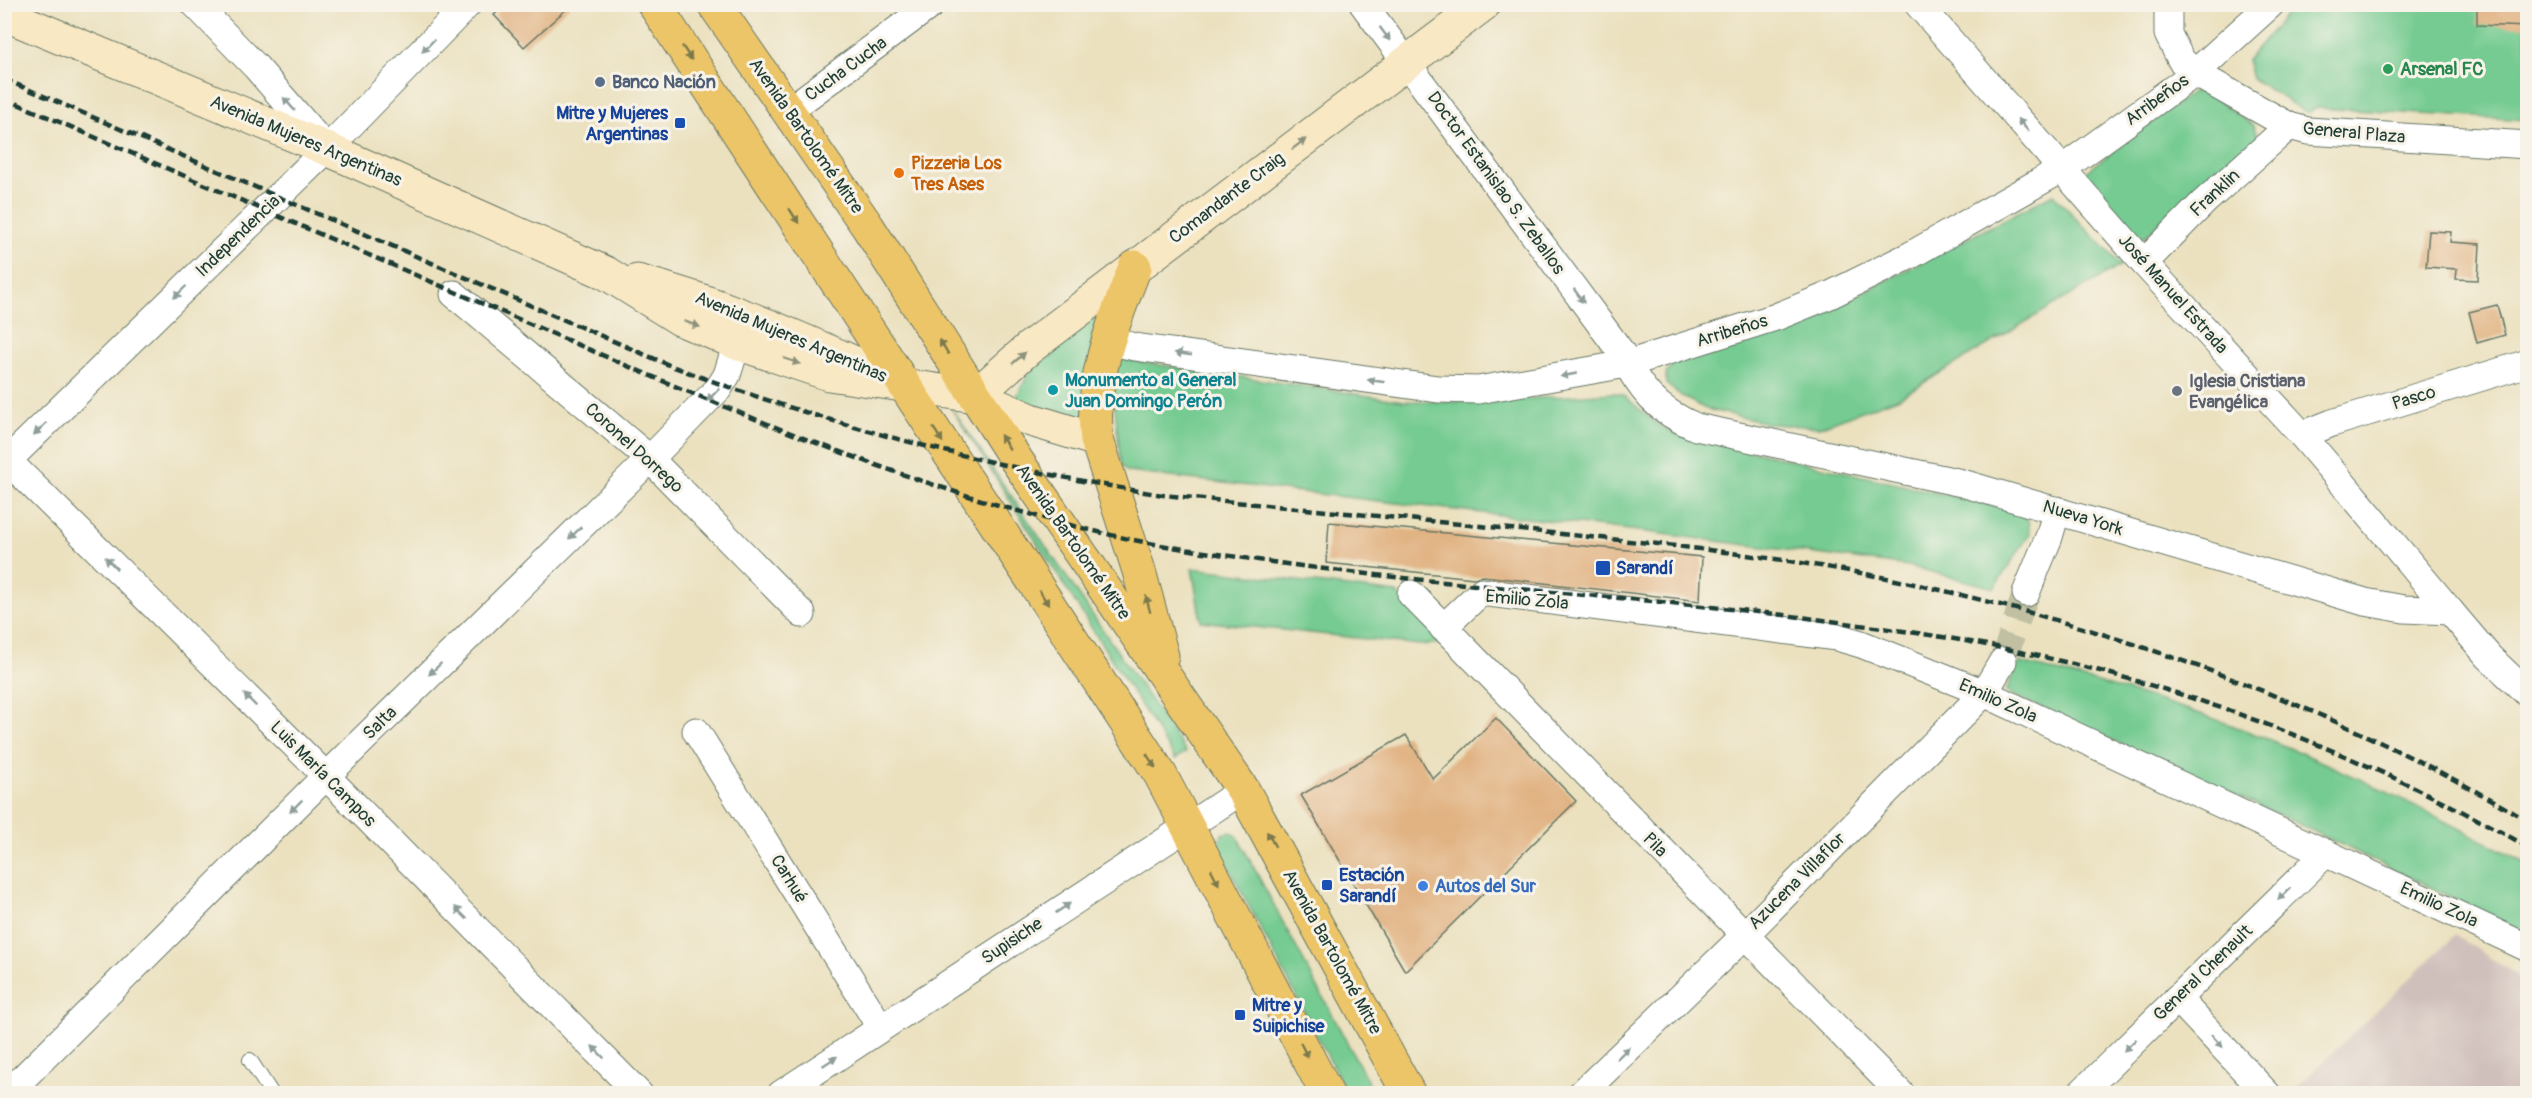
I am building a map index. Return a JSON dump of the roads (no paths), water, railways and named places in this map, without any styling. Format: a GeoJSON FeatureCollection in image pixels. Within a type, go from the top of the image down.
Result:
{"type":"FeatureCollection","features":[{"type":"Feature","properties":{"kind":"main road"},"geometry":{"type":"LineString","coordinates":[[654,4],[1160,774],[1327,1094]]}},
{"type":"Feature","properties":{"kind":"main road","name":"Avenida Bartolomé Mitre"},"geometry":{"type":"LineString","coordinates":[[714,4],[868,226],[975,396],[1244,790],[1409,1094]]}},
{"type":"Feature","properties":{"kind":"main road","name":"Comandante Craig"},"geometry":{"type":"LineString","coordinates":[[975,396],[1029,348],[1484,4]]}},
{"type":"Feature","properties":{"kind":"main road","name":"Avenida Mujeres Argentinas"},"geometry":{"type":"LineString","coordinates":[[4,14],[327,149],[606,273],[680,319],[737,343],[829,374],[975,396],[1031,420],[1096,440]]}},
{"type":"Feature","properties":{"kind":"main road"},"geometry":{"type":"LineString","coordinates":[[1135,267],[1109,341],[1099,380],[1094,417],[1096,440],[1139,571],[1169,681]]}},
{"type":"Feature","properties":{"kind":"main road","name":"Avenida Mujeres Argentinas"},"geometry":{"type":"LineString","coordinates":[[606,273],[691,295],[743,314],[906,386]]}},
{"type":"Feature","properties":{"kind":"street"},"geometry":{"type":"LineString","coordinates":[[195,4],[256,67],[327,149]]}},
{"type":"Feature","properties":{"kind":"street","name":"Independencia"},"geometry":{"type":"LineString","coordinates":[[6,460],[327,149],[468,4]]}},
{"type":"Feature","properties":{"kind":"street","name":"Cucha Cucha"},"geometry":{"type":"LineString","coordinates":[[788,111],[932,4]]}},
{"type":"Feature","properties":{"kind":"street","name":"Doctor Estanislao S. Zeballos"},"geometry":{"type":"LineString","coordinates":[[1363,4],[1621,352],[1627,364]]}},
{"type":"Feature","properties":{"kind":"street","name":"José Manuel Estrada"},"geometry":{"type":"LineString","coordinates":[[1918,4],[2144,263],[2302,435],[2450,611]]}},
{"type":"Feature","properties":{"kind":"street"},"geometry":{"type":"LineString","coordinates":[[2169,4],[2168,34],[2181,60],[2194,73]]}},
{"type":"Feature","properties":{"kind":"street","name":"Arribeños"},"geometry":{"type":"LineString","coordinates":[[1109,341],[1135,347],[1438,389],[1478,390],[1627,364],[1776,317],[1830,295],[1911,255],[2062,170],[2194,73],[2271,4]]}},
{"type":"Feature","properties":{"kind":"street","name":"General Plaza"},"geometry":{"type":"LineString","coordinates":[[2194,73],[2289,126],[2308,132],[2528,145]]}},
{"type":"Feature","properties":{"kind":"street","name":"Franklin"},"geometry":{"type":"LineString","coordinates":[[2144,263],[2204,202],[2289,126]]}},
{"type":"Feature","properties":{"kind":"street","name":"Coronel Dorrego"},"geometry":{"type":"LineString","coordinates":[[454,294],[650,459],[802,614]]}},
{"type":"Feature","properties":{"kind":"street","name":"Salta"},"geometry":{"type":"LineString","coordinates":[[8,1091],[720,388],[727,375],[737,343]]}},
{"type":"Feature","properties":{"kind":"street","name":"Pasco"},"geometry":{"type":"LineString","coordinates":[[2302,435],[2332,423],[2528,363]]}},
{"type":"Feature","properties":{"kind":"street","name":"Nueva York"},"geometry":{"type":"LineString","coordinates":[[1627,364],[1639,385],[1653,402],[1674,418],[1696,427],[1908,470],[2057,510],[2365,602],[2404,609],[2450,611]]}},
{"type":"Feature","properties":{"kind":"street","name":"Luis María Campos"},"geometry":{"type":"LineString","coordinates":[[6,460],[326,776],[639,1094]]}},
{"type":"Feature","properties":{"kind":"street"},"geometry":{"type":"LineString","coordinates":[[2026,593],[2049,537],[2057,510]]}},
{"type":"Feature","properties":{"kind":"street","name":"Emilio Zola"},"geometry":{"type":"LineString","coordinates":[[1443,628],[1481,592],[1838,637],[1862,644],[1984,693],[2528,948]]}},
{"type":"Feature","properties":{"kind":"street","name":"Pila"},"geometry":{"type":"LineString","coordinates":[[1411,594],[1901,1094]]}},
{"type":"Feature","properties":{"kind":"street"},"geometry":{"type":"LineString","coordinates":[[2450,611],[2489,657],[2528,694]]}},
{"type":"Feature","properties":{"kind":"street","name":"Azucena Villaflor"},"geometry":{"type":"LineString","coordinates":[[1581,1094],[1744,936],[1984,693],[2003,661]]}},
{"type":"Feature","properties":{"kind":"street","name":"Carhué"},"geometry":{"type":"LineString","coordinates":[[696,731],[881,1028]]}},
{"type":"Feature","properties":{"kind":"street","name":"Supisiche"},"geometry":{"type":"LineString","coordinates":[[781,1094],[1244,790]]}},
{"type":"Feature","properties":{"kind":"street","name":"General Chenault"},"geometry":{"type":"LineString","coordinates":[[2080,1094],[2326,853]]}},
{"type":"Feature","properties":{"kind":"street"},"geometry":{"type":"LineString","coordinates":[[2177,998],[2267,1094]]}},
{"type":"Feature","properties":{"kind":"lane"},"geometry":{"type":"LineString","coordinates":[[250,1060],[272,1094]]}},
{"type":"Feature","properties":{"kind":"tunnel"},"geometry":{"type":"LineString","coordinates":[[2003,661],[2026,593]]}},
{"type":"Feature","properties":{"kind":"railway"},"geometry":{"type":"LineString","coordinates":[[4,79],[669,365],[851,426],[912,443],[1037,472],[1163,495],[1712,550],[1891,579],[1974,598],[2057,620],[2138,646],[2219,674],[2299,706],[2453,779],[2528,821]]}},
{"type":"Feature","properties":{"kind":"railway"},"geometry":{"type":"LineString","coordinates":[[4,98],[756,419],[899,473],[1045,519],[1164,546],[1238,557],[1452,583],[1666,602],[1808,618],[1932,635],[2074,664],[2209,704],[2274,727],[2403,782],[2528,847]]}},
{"type":"Feature","properties":{"kind":"place","name":"Arsenal FC"},"geometry":{"type":"Point","coordinates":[2388,69]}},
{"type":"Feature","properties":{"kind":"place","name":"Banco Nación"},"geometry":{"type":"Point","coordinates":[600,82]}},
{"type":"Feature","properties":{"kind":"place","name":"Mitre y Mujeres Argentinas"},"geometry":{"type":"Point","coordinates":[680,123]}},
{"type":"Feature","properties":{"kind":"place","name":"Pizzeria Los Tres Ases"},"geometry":{"type":"Point","coordinates":[899,173]}},
{"type":"Feature","properties":{"kind":"place","name":"Monumento al General Juan Domingo Perón"},"geometry":{"type":"Point","coordinates":[1053,390]}},
{"type":"Feature","properties":{"kind":"place","name":"Iglesia Cristiana Evangélica"},"geometry":{"type":"Point","coordinates":[2177,391]}},
{"type":"Feature","properties":{"kind":"place","name":"Sarandí"},"geometry":{"type":"Point","coordinates":[1603,568]}},
{"type":"Feature","properties":{"kind":"place","name":"Estación Sarandí"},"geometry":{"type":"Point","coordinates":[1327,885]}},
{"type":"Feature","properties":{"kind":"place","name":"Autos del Sur"},"geometry":{"type":"Point","coordinates":[1423,886]}},
{"type":"Feature","properties":{"kind":"place","name":"Mitre y Suipichise"},"geometry":{"type":"Point","coordinates":[1240,1015]}}]}
